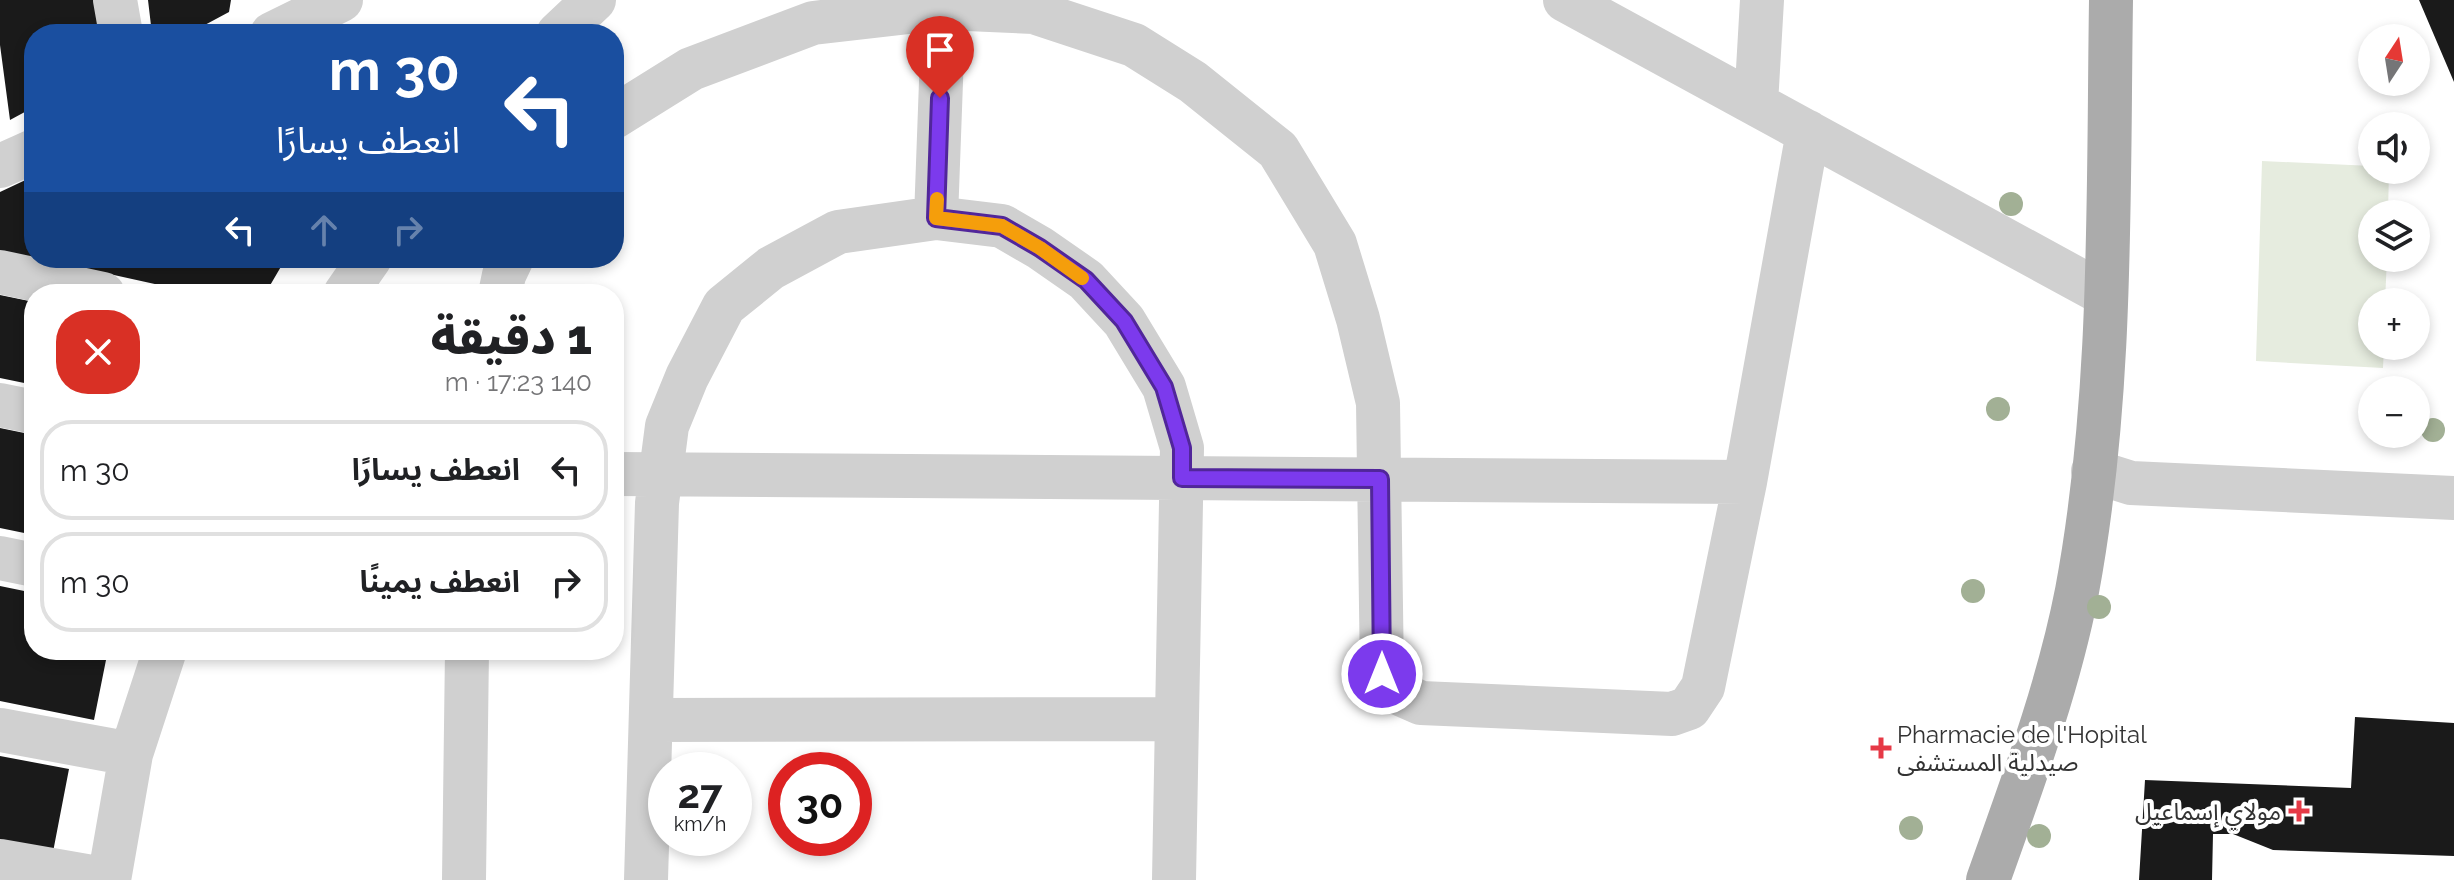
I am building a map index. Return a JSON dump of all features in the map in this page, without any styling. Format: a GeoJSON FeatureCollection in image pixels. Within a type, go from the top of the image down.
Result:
{"type":"FeatureCollection","features":[{"type":"Feature","properties":{"kind":"main road"},"geometry":{"type":"LineString","coordinates":[[1988,880],[2038,740],[2073,607],[2093,471],[2104,370],[2111,0]]}},
{"type":"Feature","properties":{"kind":"street"},"geometry":{"type":"LineString","coordinates":[[115,0],[119,24]]}},
{"type":"Feature","properties":{"kind":"street"},"geometry":{"type":"LineString","coordinates":[[264,24],[269,0]]}},
{"type":"Feature","properties":{"kind":"street"},"geometry":{"type":"LineString","coordinates":[[292,24],[341,0]]}},
{"type":"Feature","properties":{"kind":"street"},"geometry":{"type":"LineString","coordinates":[[569,24],[594,0]]}},
{"type":"Feature","properties":{"kind":"street"},"geometry":{"type":"LineString","coordinates":[[1565,0],[2106,295]]}},
{"type":"Feature","properties":{"kind":"street"},"geometry":{"type":"LineString","coordinates":[[1756,104],[1762,0]]}},
{"type":"Feature","properties":{"kind":"street"},"geometry":{"type":"LineString","coordinates":[[624,111],[691,69],[813,23],[944,4],[1034,12],[1134,45],[1193,82],[1278,150],[1335,244],[1358,319],[1378,403],[1382,674],[1396,692],[1421,703],[1672,714],[1689,708],[1703,687],[1745,482],[1808,132]]}},
{"type":"Feature","properties":{"kind":"street"},"geometry":{"type":"LineString","coordinates":[[936,218],[944,4]]}},
{"type":"Feature","properties":{"kind":"street"},"geometry":{"type":"LineString","coordinates":[[0,166],[24,155]]}},
{"type":"Feature","properties":{"kind":"street"},"geometry":{"type":"LineString","coordinates":[[646,880],[657,503],[667,426],[687,377],[724,306],[771,268],[838,232],[936,218],[1002,226],[1086,280],[1124,321],[1164,387],[1182,448],[1174,880]]}},
{"type":"Feature","properties":{"kind":"street"},"geometry":{"type":"LineString","coordinates":[[0,272],[56,284]]}},
{"type":"Feature","properties":{"kind":"street"},"geometry":{"type":"LineString","coordinates":[[0,405],[24,410]]}},
{"type":"Feature","properties":{"kind":"street"},"geometry":{"type":"LineString","coordinates":[[2093,471],[2131,483],[2454,498]]}},
{"type":"Feature","properties":{"kind":"street"},"geometry":{"type":"LineString","coordinates":[[624,474],[1745,482]]}},
{"type":"Feature","properties":{"kind":"street"},"geometry":{"type":"LineString","coordinates":[[0,558],[24,563]]}},
{"type":"Feature","properties":{"kind":"street"},"geometry":{"type":"LineString","coordinates":[[0,861],[109,880],[131,754],[162,660]]}},
{"type":"Feature","properties":{"kind":"street"},"geometry":{"type":"LineString","coordinates":[[464,880],[467,660]]}},
{"type":"Feature","properties":{"kind":"street"},"geometry":{"type":"LineString","coordinates":[[651,720],[1177,719]]}},
{"type":"Feature","properties":{"kind":"street"},"geometry":{"type":"LineString","coordinates":[[0,730],[131,754]]}},
{"type":"Feature","properties":{"kind":"shaded area"},"geometry":{"type":"Polygon","coordinates":[[[2262,161],[2358,165],[2358,184],[2389,184],[2388,200],[2358,200],[2358,272],[2386,272],[2386,288],[2358,288],[2358,360],[2383,360],[2383,368],[2256,361],[2262,161]]]}},
{"type":"Feature","properties":{"kind":"building"},"geometry":{"type":"Polygon","coordinates":[[[0,0],[108,0],[111,24],[24,24],[24,112],[10,120],[0,45],[0,0]]]}},
{"type":"Feature","properties":{"kind":"building"},"geometry":{"type":"Polygon","coordinates":[[[148,0],[231,0],[229,12],[207,24],[151,24],[148,0]]]}},
{"type":"Feature","properties":{"kind":"building"},"geometry":{"type":"Polygon","coordinates":[[[2419,0],[2454,0],[2454,82],[2430,24],[2419,0]]]}},
{"type":"Feature","properties":{"kind":"building"},"geometry":{"type":"Polygon","coordinates":[[[24,181],[24,257],[0,251],[0,192],[24,181]]]}},
{"type":"Feature","properties":{"kind":"building"},"geometry":{"type":"Polygon","coordinates":[[[82,268],[280,268],[271,284],[155,284],[82,268]]]}},
{"type":"Feature","properties":{"kind":"building"},"geometry":{"type":"Polygon","coordinates":[[[0,295],[24,300],[24,383],[0,378],[0,295]]]}},
{"type":"Feature","properties":{"kind":"building"},"geometry":{"type":"Polygon","coordinates":[[[0,428],[24,433],[24,533],[0,528],[0,428]]]}},
{"type":"Feature","properties":{"kind":"building"},"geometry":{"type":"Polygon","coordinates":[[[0,586],[24,591],[24,660],[106,660],[94,720],[0,701],[0,586]]]}},
{"type":"Feature","properties":{"kind":"building","name":"مولاي إسماعيل"},"geometry":{"type":"Polygon","coordinates":[[[2355,717],[2454,723],[2454,856],[2273,850],[2233,834],[2213,834],[2212,880],[2139,880],[2145,780],[2351,788],[2355,717]]]}},
{"type":"Feature","properties":{"kind":"building"},"geometry":{"type":"Polygon","coordinates":[[[0,756],[69,769],[53,852],[0,841],[0,756]]]}},
{"type":"Feature","properties":{"kind":"slow traffic"},"geometry":{"type":"LineString","coordinates":[[937,199],[936,218],[1002,226],[1082,278]]}},
{"type":"Feature","properties":{"kind":"place","name":"Pharmacie de l'Hopital صيدلية المستشفى"},"geometry":{"type":"Point","coordinates":[1881,748]}},
{"type":"Feature","properties":{"kind":"place","name":"مولاي إسماعيل"},"geometry":{"type":"Point","coordinates":[2299,811]}},
{"type":"Feature","properties":{"kind":"route"},"geometry":{"type":"LineString","coordinates":[[940,98],[936,218],[1002,226],[1086,280],[1124,321],[1164,387],[1182,448],[1182,478],[1380,479],[1382,674]]}}]}
